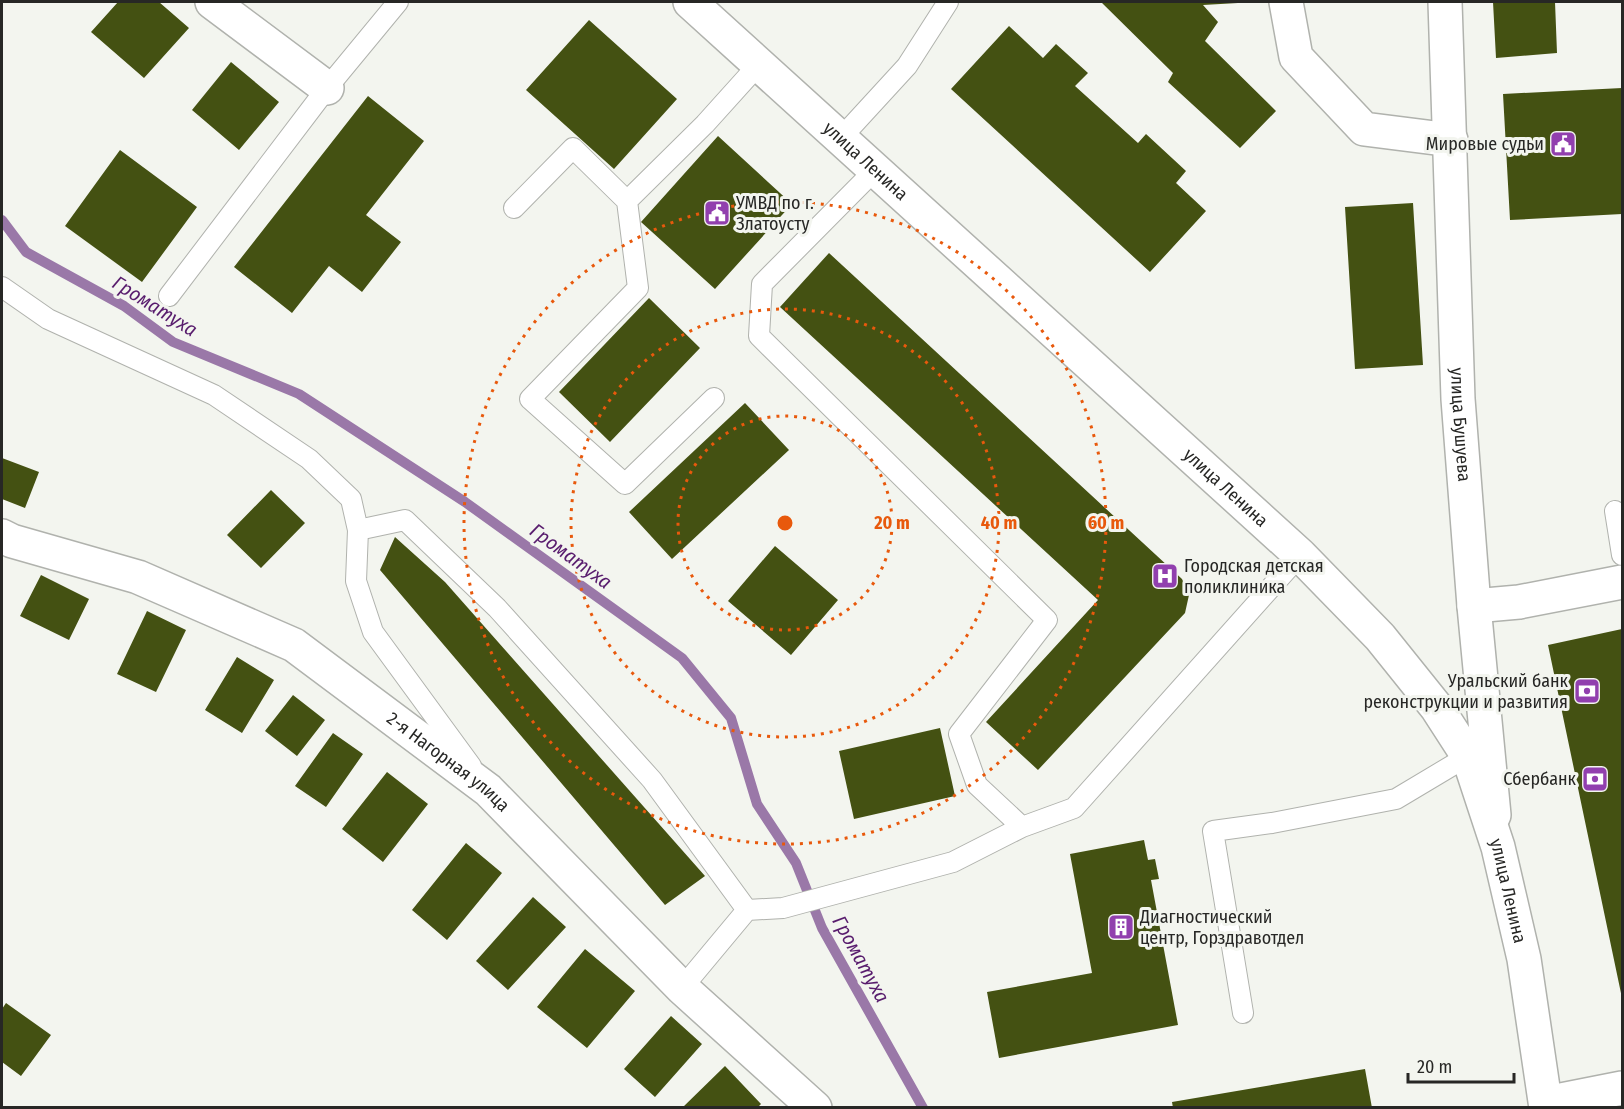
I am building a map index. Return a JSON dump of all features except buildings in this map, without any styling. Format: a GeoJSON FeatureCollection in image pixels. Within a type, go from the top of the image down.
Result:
{"type":"FeatureCollection","features":[{"type":"Feature","properties":{"kind":"street"},"geometry":{"type":"LineString","coordinates":[[212,2],[327,88]]}},
{"type":"Feature","properties":{"kind":"street","name":"улица Ленина"},"geometry":{"type":"LineString","coordinates":[[690,2],[1300,555],[1380,637],[1437,708],[1468,756],[1498,847],[1524,959],[1546,1105]]}},
{"type":"Feature","properties":{"kind":"street"},"geometry":{"type":"LineString","coordinates":[[1286,2],[1296,57],[1364,129],[1451,140]]}},
{"type":"Feature","properties":{"kind":"street","name":"улица Бушуева"},"geometry":{"type":"LineString","coordinates":[[1445,2],[1458,399],[1474,606],[1498,847]]}},
{"type":"Feature","properties":{"kind":"street","name":"2-я Нагорная улица"},"geometry":{"type":"LineString","coordinates":[[2,536],[12,541],[138,577],[294,645],[488,790],[682,988],[815,1107]]}},
{"type":"Feature","properties":{"kind":"street"},"geometry":{"type":"LineString","coordinates":[[1474,606],[1519,602],[1623,582]]}},
{"type":"Feature","properties":{"kind":"street"},"geometry":{"type":"LineString","coordinates":[[1546,1105],[1623,1088]]}},
{"type":"Feature","properties":{"kind":"lane"},"geometry":{"type":"LineString","coordinates":[[170,296],[327,88],[398,2]]}},
{"type":"Feature","properties":{"kind":"lane"},"geometry":{"type":"LineString","coordinates":[[840,139],[907,66],[948,2]]}},
{"type":"Feature","properties":{"kind":"lane"},"geometry":{"type":"LineString","coordinates":[[627,201],[705,124],[759,64]]}},
{"type":"Feature","properties":{"kind":"lane"},"geometry":{"type":"LineString","coordinates":[[514,207],[573,148],[627,201],[638,288],[530,399],[625,484],[714,398]]}},
{"type":"Feature","properties":{"kind":"lane"},"geometry":{"type":"LineString","coordinates":[[874,170],[762,284],[759,336],[1047,620],[959,734],[977,785],[1022,827]]}},
{"type":"Feature","properties":{"kind":"lane"},"geometry":{"type":"LineString","coordinates":[[2,286],[48,319],[214,395],[309,459],[351,499],[358,530],[356,582],[373,632],[488,790]]}},
{"type":"Feature","properties":{"kind":"lane"},"geometry":{"type":"LineString","coordinates":[[1616,511],[1623,555]]}},
{"type":"Feature","properties":{"kind":"lane"},"geometry":{"type":"LineString","coordinates":[[358,530],[405,520],[497,608],[652,780],[747,910]]}},
{"type":"Feature","properties":{"kind":"lane"},"geometry":{"type":"LineString","coordinates":[[682,988],[747,910],[783,908],[952,862],[1022,827],[1074,808],[1300,555]]}},
{"type":"Feature","properties":{"kind":"lane"},"geometry":{"type":"LineString","coordinates":[[1243,1013],[1213,831],[1272,823],[1396,800],[1468,756]]}},
{"type":"Feature","properties":{"kind":"waterway","name":"Громатуха"},"geometry":{"type":"LineString","coordinates":[[2,220],[26,252],[124,306],[173,342],[299,394],[465,502],[682,658],[731,718],[757,804],[796,863],[822,928],[923,1108]]}},
{"type":"Feature","properties":{"kind":"place","name":"Мировые судьи"},"geometry":{"type":"Point","coordinates":[1563,144]}},
{"type":"Feature","properties":{"kind":"place","name":"УМВД по г. Златоусту"},"geometry":{"type":"Point","coordinates":[717,213]}},
{"type":"Feature","properties":{"kind":"place","name":"Городская детская поликлиника"},"geometry":{"type":"Point","coordinates":[1165,576]}},
{"type":"Feature","properties":{"kind":"place","name":"Уральский банк реконструкции и развития"},"geometry":{"type":"Point","coordinates":[1587,691]}},
{"type":"Feature","properties":{"kind":"place","name":"Сбербанк"},"geometry":{"type":"Point","coordinates":[1595,779]}},
{"type":"Feature","properties":{"kind":"place","name":"Диагностический центр, Горздравотдел"},"geometry":{"type":"Point","coordinates":[1121,927]}}]}
